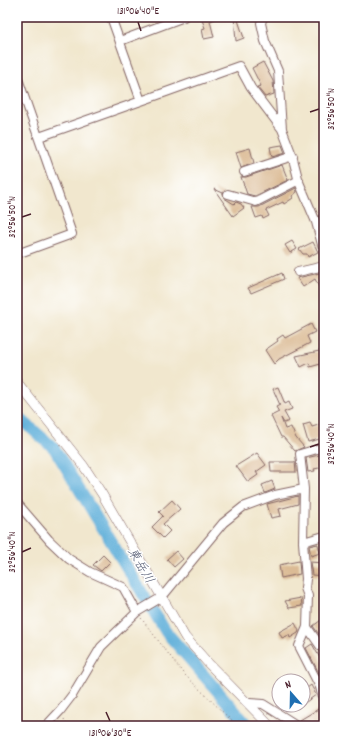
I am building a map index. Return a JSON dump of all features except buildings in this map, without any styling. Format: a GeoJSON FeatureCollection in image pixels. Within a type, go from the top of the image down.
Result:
{"type":"FeatureCollection","features":[{"type":"Feature","properties":{"kind":"street"},"geometry":{"type":"LineString","coordinates":[[111,17],[141,101]]}},
{"type":"Feature","properties":{"kind":"street"},"geometry":{"type":"LineString","coordinates":[[120,41],[184,17]]}},
{"type":"Feature","properties":{"kind":"street"},"geometry":{"type":"LineString","coordinates":[[263,17],[261,23],[266,41],[278,71],[282,129]]}},
{"type":"Feature","properties":{"kind":"street"},"geometry":{"type":"LineString","coordinates":[[40,137],[239,66],[251,88],[282,129],[293,156],[299,180],[316,222],[323,246]]}},
{"type":"Feature","properties":{"kind":"street"},"geometry":{"type":"LineString","coordinates":[[17,76],[40,137],[72,234],[17,254]]}},
{"type":"Feature","properties":{"kind":"street"},"geometry":{"type":"LineString","coordinates":[[244,172],[293,156]]}},
{"type":"Feature","properties":{"kind":"street"},"geometry":{"type":"LineString","coordinates":[[228,194],[252,204],[299,180]]}},
{"type":"Feature","properties":{"kind":"street"},"geometry":{"type":"LineString","coordinates":[[298,272],[324,266]]}},
{"type":"Feature","properties":{"kind":"street"},"geometry":{"type":"LineString","coordinates":[[17,382],[86,471],[185,637],[208,663],[270,726]]}},
{"type":"Feature","properties":{"kind":"street"},"geometry":{"type":"LineString","coordinates":[[324,447],[300,454],[304,489],[303,542],[306,579],[305,588],[308,596],[307,627],[299,646],[320,688],[324,702]]}},
{"type":"Feature","properties":{"kind":"street"},"geometry":{"type":"LineString","coordinates":[[46,726],[72,694],[100,647],[137,612],[162,597],[223,523],[243,507],[275,495],[304,489]]}},
{"type":"Feature","properties":{"kind":"street"},"geometry":{"type":"LineString","coordinates":[[17,503],[49,540],[69,559],[90,572],[123,587],[137,612]]}},
{"type":"Feature","properties":{"kind":"street"},"geometry":{"type":"LineString","coordinates":[[303,542],[324,536]]}},
{"type":"Feature","properties":{"kind":"street"},"geometry":{"type":"LineString","coordinates":[[307,627],[321,647],[324,646]]}},
{"type":"Feature","properties":{"kind":"street"},"geometry":{"type":"LineString","coordinates":[[249,703],[263,704],[298,726]]}},
{"type":"Feature","properties":{"kind":"path"},"geometry":{"type":"LineString","coordinates":[[137,612],[183,673],[237,726]]}},
{"type":"Feature","properties":{"kind":"waterway","name":"東岳川"},"geometry":{"type":"LineString","coordinates":[[17,416],[54,448],[166,632],[248,726]]}}]}
